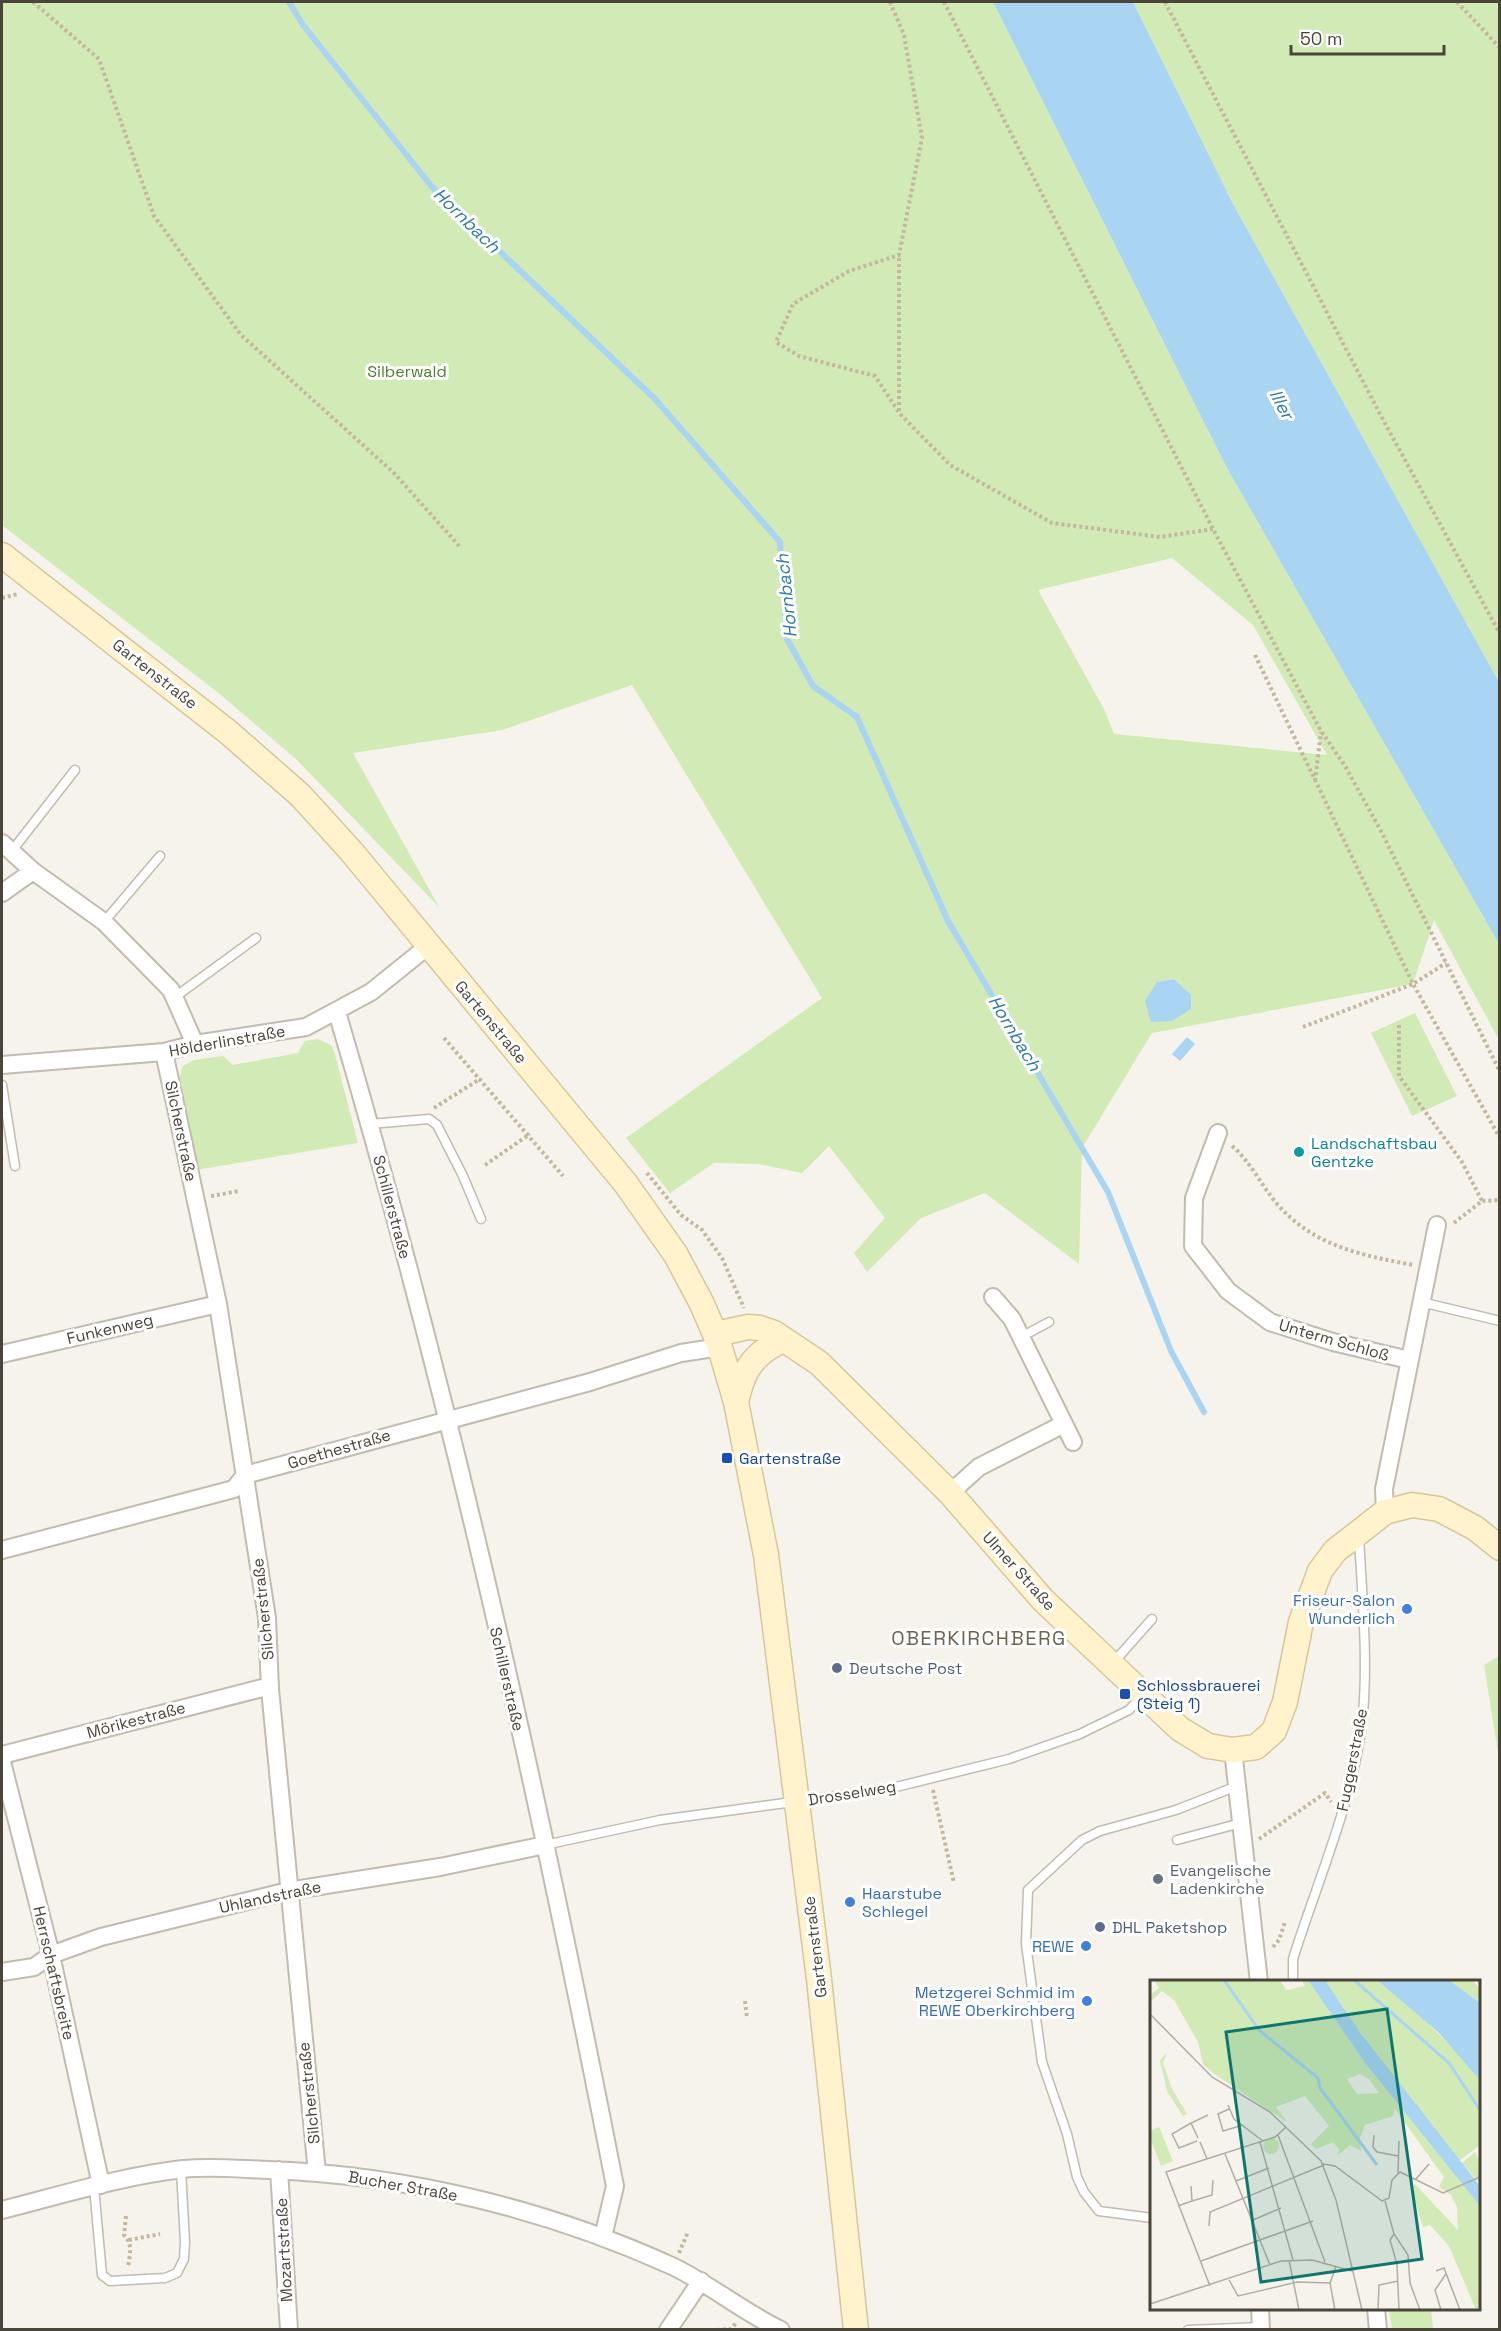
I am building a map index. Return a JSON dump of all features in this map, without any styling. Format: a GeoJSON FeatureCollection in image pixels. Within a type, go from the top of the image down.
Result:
{"type":"FeatureCollection","features":[{"type":"Feature","properties":{"kind":"main road","name":"Gartenstraße"},"geometry":{"type":"LineString","coordinates":[[2,555],[228,732],[300,795],[351,851],[626,1184],[676,1255],[718,1340],[736,1402],[766,1555],[819,1979],[856,2330]]}},
{"type":"Feature","properties":{"kind":"main road","name":"Ulmer Straße"},"geometry":{"type":"LineString","coordinates":[[718,1340],[748,1327],[760,1328],[774,1333],[819,1363],[950,1493],[1043,1600],[1143,1695],[1194,1739],[1208,1746],[1233,1750]]}},
{"type":"Feature","properties":{"kind":"main road","name":"Ulmer Straße"},"geometry":{"type":"LineString","coordinates":[[718,1340],[799,1348]]}},
{"type":"Feature","properties":{"kind":"main road"},"geometry":{"type":"LineString","coordinates":[[736,1402],[744,1373],[752,1360],[775,1344]]}},
{"type":"Feature","properties":{"kind":"main road"},"geometry":{"type":"LineString","coordinates":[[1233,1750],[1256,1747],[1274,1731],[1285,1702],[1301,1622],[1310,1593],[1320,1571],[1335,1551],[1359,1530],[1385,1512],[1412,1505],[1439,1509],[1475,1528],[1500,1548]]}},
{"type":"Feature","properties":{"kind":"street"},"geometry":{"type":"LineString","coordinates":[[6,847],[33,871],[104,922],[175,997],[195,1044]]}},
{"type":"Feature","properties":{"kind":"street"},"geometry":{"type":"LineString","coordinates":[[2,893],[33,871]]}},
{"type":"Feature","properties":{"kind":"street","name":"Hölderlinstraße"},"geometry":{"type":"LineString","coordinates":[[2,1065],[164,1052],[195,1044],[306,1027],[370,992],[428,947]]}},
{"type":"Feature","properties":{"kind":"street","name":"Schillerstraße"},"geometry":{"type":"LineString","coordinates":[[337,1012],[370,1124],[447,1419],[545,1845],[615,2186],[603,2237]]}},
{"type":"Feature","properties":{"kind":"street","name":"Silcherstraße"},"geometry":{"type":"LineString","coordinates":[[164,1052],[218,1304],[267,1618],[270,1686],[288,1891],[317,2173]]}},
{"type":"Feature","properties":{"kind":"street","name":"Unterm Schloß"},"geometry":{"type":"LineString","coordinates":[[1218,1133],[1194,1198],[1193,1246],[1228,1291],[1270,1322],[1333,1342],[1409,1360]]}},
{"type":"Feature","properties":{"kind":"street","name":"Unterm Schloß"},"geometry":{"type":"LineString","coordinates":[[1385,1512],[1384,1489],[1437,1225]]}},
{"type":"Feature","properties":{"kind":"street"},"geometry":{"type":"LineString","coordinates":[[993,1297],[1012,1319],[1073,1442]]}},
{"type":"Feature","properties":{"kind":"street","name":"Funkenweg"},"geometry":{"type":"LineString","coordinates":[[2,1354],[218,1304]]}},
{"type":"Feature","properties":{"kind":"street","name":"Goethestraße"},"geometry":{"type":"LineString","coordinates":[[2,1550],[234,1489],[245,1475],[590,1382],[718,1340]]}},
{"type":"Feature","properties":{"kind":"street"},"geometry":{"type":"LineString","coordinates":[[950,1493],[979,1467],[1064,1424]]}},
{"type":"Feature","properties":{"kind":"street","name":"Mörikestraße"},"geometry":{"type":"LineString","coordinates":[[2,1755],[270,1686]]}},
{"type":"Feature","properties":{"kind":"street"},"geometry":{"type":"LineString","coordinates":[[1233,1750],[1259,1980]]}},
{"type":"Feature","properties":{"kind":"street","name":"Herrschaftsbreite"},"geometry":{"type":"LineString","coordinates":[[2,1762],[51,1955],[97,2186]]}},
{"type":"Feature","properties":{"kind":"street","name":"Uhlandstraße"},"geometry":{"type":"LineString","coordinates":[[2,1972],[34,1966],[51,1955],[101,1937],[288,1891],[440,1867],[545,1845]]}},
{"type":"Feature","properties":{"kind":"street","name":"Bucher Straße"},"geometry":{"type":"LineString","coordinates":[[2,2210],[97,2186],[181,2170],[210,2168],[317,2173],[426,2188],[488,2201],[603,2237],[701,2281],[782,2330]]}},
{"type":"Feature","properties":{"kind":"street","name":"Mozartstraße"},"geometry":{"type":"LineString","coordinates":[[279,2170],[288,2330]]}},
{"type":"Feature","properties":{"kind":"street"},"geometry":{"type":"LineString","coordinates":[[668,2330],[701,2281]]}},
{"type":"Feature","properties":{"kind":"street"},"geometry":{"type":"LineString","coordinates":[[1260,2310],[1261,2328]]}},
{"type":"Feature","properties":{"kind":"street"},"geometry":{"type":"LineString","coordinates":[[1376,2310],[1378,2330]]}},
{"type":"Feature","properties":{"kind":"lane"},"geometry":{"type":"LineString","coordinates":[[6,847],[75,770]]}},
{"type":"Feature","properties":{"kind":"lane"},"geometry":{"type":"LineString","coordinates":[[104,922],[160,856]]}},
{"type":"Feature","properties":{"kind":"lane"},"geometry":{"type":"LineString","coordinates":[[175,997],[256,938]]}},
{"type":"Feature","properties":{"kind":"lane"},"geometry":{"type":"LineString","coordinates":[[2,1085],[15,1166]]}},
{"type":"Feature","properties":{"kind":"lane"},"geometry":{"type":"LineString","coordinates":[[370,1124],[429,1119],[437,1125],[464,1176],[481,1219]]}},
{"type":"Feature","properties":{"kind":"lane"},"geometry":{"type":"LineString","coordinates":[[1421,1302],[1500,1321]]}},
{"type":"Feature","properties":{"kind":"lane"},"geometry":{"type":"LineString","coordinates":[[1021,1337],[1049,1322]]}},
{"type":"Feature","properties":{"kind":"lane","name":"Fuggerstraße"},"geometry":{"type":"LineString","coordinates":[[1293,1980],[1293,1959],[1342,1813],[1363,1715],[1364,1654],[1359,1530]]}},
{"type":"Feature","properties":{"kind":"lane"},"geometry":{"type":"LineString","coordinates":[[1111,1665],[1152,1619]]}},
{"type":"Feature","properties":{"kind":"lane","name":"Drosselweg"},"geometry":{"type":"LineString","coordinates":[[545,1845],[660,1820],[888,1789],[1009,1759],[1080,1734],[1129,1710],[1143,1695]]}},
{"type":"Feature","properties":{"kind":"lane"},"geometry":{"type":"LineString","coordinates":[[1150,2218],[1099,2211],[1084,2192],[1077,2178],[1061,2116],[1047,2082],[1026,1944],[1028,1890],[1082,1840],[1100,1831],[1176,1810],[1237,1786]]}},
{"type":"Feature","properties":{"kind":"lane"},"geometry":{"type":"LineString","coordinates":[[1177,1840],[1241,1823]]}},
{"type":"Feature","properties":{"kind":"lane"},"geometry":{"type":"LineString","coordinates":[[97,2186],[102,2275],[110,2281],[165,2278],[177,2273],[185,2242],[181,2170]]}},
{"type":"Feature","properties":{"kind":"lane"},"geometry":{"type":"LineString","coordinates":[[1188,2330],[1261,2328]]}},
{"type":"Feature","properties":{"kind":"path"},"geometry":{"type":"LineString","coordinates":[[33,2],[99,59],[154,216],[240,335],[394,473],[461,548]]}},
{"type":"Feature","properties":{"kind":"path"},"geometry":{"type":"LineString","coordinates":[[890,2],[904,35],[922,138],[899,253],[899,411]]}},
{"type":"Feature","properties":{"kind":"path"},"geometry":{"type":"LineString","coordinates":[[944,2],[1213,529],[1321,731],[1345,766],[1381,831],[1500,1072]]}},
{"type":"Feature","properties":{"kind":"path"},"geometry":{"type":"LineString","coordinates":[[1165,2],[1376,406],[1500,634]]}},
{"type":"Feature","properties":{"kind":"path"},"geometry":{"type":"LineString","coordinates":[[1457,2],[1500,48]]}},
{"type":"Feature","properties":{"kind":"path"},"geometry":{"type":"LineString","coordinates":[[899,253],[849,272],[793,304],[776,342],[799,356],[875,376],[899,411],[950,465],[1052,523],[1160,537],[1213,529]]}},
{"type":"Feature","properties":{"kind":"path"},"geometry":{"type":"LineString","coordinates":[[1255,655],[1413,984],[1500,1138]]}},
{"type":"Feature","properties":{"kind":"path"},"geometry":{"type":"LineString","coordinates":[[1315,782],[1321,731]]}},
{"type":"Feature","properties":{"kind":"path"},"geometry":{"type":"LineString","coordinates":[[1303,1027],[1413,984],[1446,963]]}},
{"type":"Feature","properties":{"kind":"path"},"geometry":{"type":"LineString","coordinates":[[1399,1026],[1399,1076],[1462,1162],[1482,1201]]}},
{"type":"Feature","properties":{"kind":"path"},"geometry":{"type":"LineString","coordinates":[[444,1038],[530,1134],[563,1176]]}},
{"type":"Feature","properties":{"kind":"path"},"geometry":{"type":"LineString","coordinates":[[429,1119],[432,1110],[480,1079]]}},
{"type":"Feature","properties":{"kind":"path"},"geometry":{"type":"LineString","coordinates":[[1218,1133],[1238,1151],[1276,1203],[1299,1227],[1336,1246],[1428,1268]]}},
{"type":"Feature","properties":{"kind":"path"},"geometry":{"type":"LineString","coordinates":[[485,1165],[530,1134]]}},
{"type":"Feature","properties":{"kind":"path"},"geometry":{"type":"LineString","coordinates":[[195,1198],[239,1191]]}},
{"type":"Feature","properties":{"kind":"path"},"geometry":{"type":"LineString","coordinates":[[1437,1225],[1450,1227],[1482,1201],[1500,1200]]}},
{"type":"Feature","properties":{"kind":"path"},"geometry":{"type":"LineString","coordinates":[[930,1778],[954,1883]]}},
{"type":"Feature","properties":{"kind":"path"},"geometry":{"type":"LineString","coordinates":[[1244,1850],[1325,1793]]}},
{"type":"Feature","properties":{"kind":"path"},"geometry":{"type":"LineString","coordinates":[[745,2001],[747,2018]]}},
{"type":"Feature","properties":{"kind":"path"},"geometry":{"type":"LineString","coordinates":[[126,2217],[124,2235],[129,2240],[131,2249],[127,2280]]}},
{"type":"Feature","properties":{"kind":"path"},"geometry":{"type":"LineString","coordinates":[[129,2240],[160,2234]]}},
{"type":"Feature","properties":{"kind":"green space","name":"Silberwald"},"geometry":{"type":"Polygon","coordinates":[[[2,2],[993,2],[1227,468],[1499,944],[1499,1040],[1434,920],[1413,984],[1152,1033],[1082,1148],[1079,1264],[985,1193],[921,1218],[867,1272],[854,1253],[885,1218],[829,1146],[802,1173],[758,1164],[714,1163],[670,1193],[626,1138],[822,998],[632,685],[502,730],[353,753],[439,907],[297,760],[221,695],[2,525],[2,2]],[[1172,558],[1038,590],[1105,711],[1114,734],[1327,755],[1253,625],[1172,558]],[[1173,979],[1157,982],[1191,995],[1173,979]]]}},
{"type":"Feature","properties":{"kind":"green space"},"geometry":{"type":"Polygon","coordinates":[[[1133,2],[1499,2],[1499,682],[1233,204],[1133,2]]]}},
{"type":"Feature","properties":{"kind":"green space"},"geometry":{"type":"Polygon","coordinates":[[[1415,1013],[1457,1096],[1412,1116],[1371,1033],[1415,1013]]]}},
{"type":"Feature","properties":{"kind":"green space"},"geometry":{"type":"Polygon","coordinates":[[[318,1039],[331,1045],[334,1051],[358,1143],[196,1170],[179,1078],[183,1066],[194,1060],[223,1056],[233,1065],[298,1053],[305,1041],[318,1039]]]}},
{"type":"Feature","properties":{"kind":"green space"},"geometry":{"type":"Polygon","coordinates":[[[1499,1656],[1499,1759],[1484,1665],[1499,1656]]]}},
{"type":"Feature","properties":{"kind":"green space"},"geometry":{"type":"Polygon","coordinates":[[[1389,2310],[1431,2310],[1433,2329],[1392,2329],[1389,2310]]]}},
{"type":"Feature","properties":{"kind":"water","name":"Iller"},"geometry":{"type":"Polygon","coordinates":[[[993,2],[1133,2],[1233,204],[1499,682],[1499,944],[1227,468],[993,2]]]}},
{"type":"Feature","properties":{"kind":"water"},"geometry":{"type":"Polygon","coordinates":[[[1174,979],[1191,995],[1191,1009],[1172,1021],[1151,1022],[1145,1001],[1157,982],[1174,979]]]}},
{"type":"Feature","properties":{"kind":"water"},"geometry":{"type":"Polygon","coordinates":[[[1187,1037],[1195,1044],[1180,1061],[1172,1054],[1187,1037]]]}},
{"type":"Feature","properties":{"kind":"waterway","name":"Hornbach"},"geometry":{"type":"LineString","coordinates":[[289,2],[303,25],[432,187],[655,399],[780,542],[787,639],[813,686],[857,717],[948,921],[1108,1192],[1171,1351],[1204,1412]]}},
{"type":"Feature","properties":{"kind":"place","name":"Landschaftsbau Gentzke"},"geometry":{"type":"Point","coordinates":[1299,1152]}},
{"type":"Feature","properties":{"kind":"place","name":"Gartenstraße"},"geometry":{"type":"Point","coordinates":[727,1458]}},
{"type":"Feature","properties":{"kind":"place","name":"Friseur-Salon Wunderlich"},"geometry":{"type":"Point","coordinates":[1407,1609]}},
{"type":"Feature","properties":{"kind":"place","name":"Deutsche Post"},"geometry":{"type":"Point","coordinates":[837,1668]}},
{"type":"Feature","properties":{"kind":"place","name":"Schlossbrauerei (Steig 1)"},"geometry":{"type":"Point","coordinates":[1125,1694]}},
{"type":"Feature","properties":{"kind":"place","name":"Evangelische Ladenkirche"},"geometry":{"type":"Point","coordinates":[1158,1879]}},
{"type":"Feature","properties":{"kind":"place","name":"Haarstube Schlegel"},"geometry":{"type":"Point","coordinates":[850,1902]}},
{"type":"Feature","properties":{"kind":"place","name":"DHL Paketshop"},"geometry":{"type":"Point","coordinates":[1100,1927]}},
{"type":"Feature","properties":{"kind":"place","name":"REWE"},"geometry":{"type":"Point","coordinates":[1086,1946]}},
{"type":"Feature","properties":{"kind":"place","name":"Metzgerei Schmid im REWE Oberkirchberg"},"geometry":{"type":"Point","coordinates":[1087,2001]}},
{"type":"Feature","properties":{"kind":"district","name":"OBERKIRCHBERG"},"geometry":{"type":"Point","coordinates":[979,1638]}}]}
